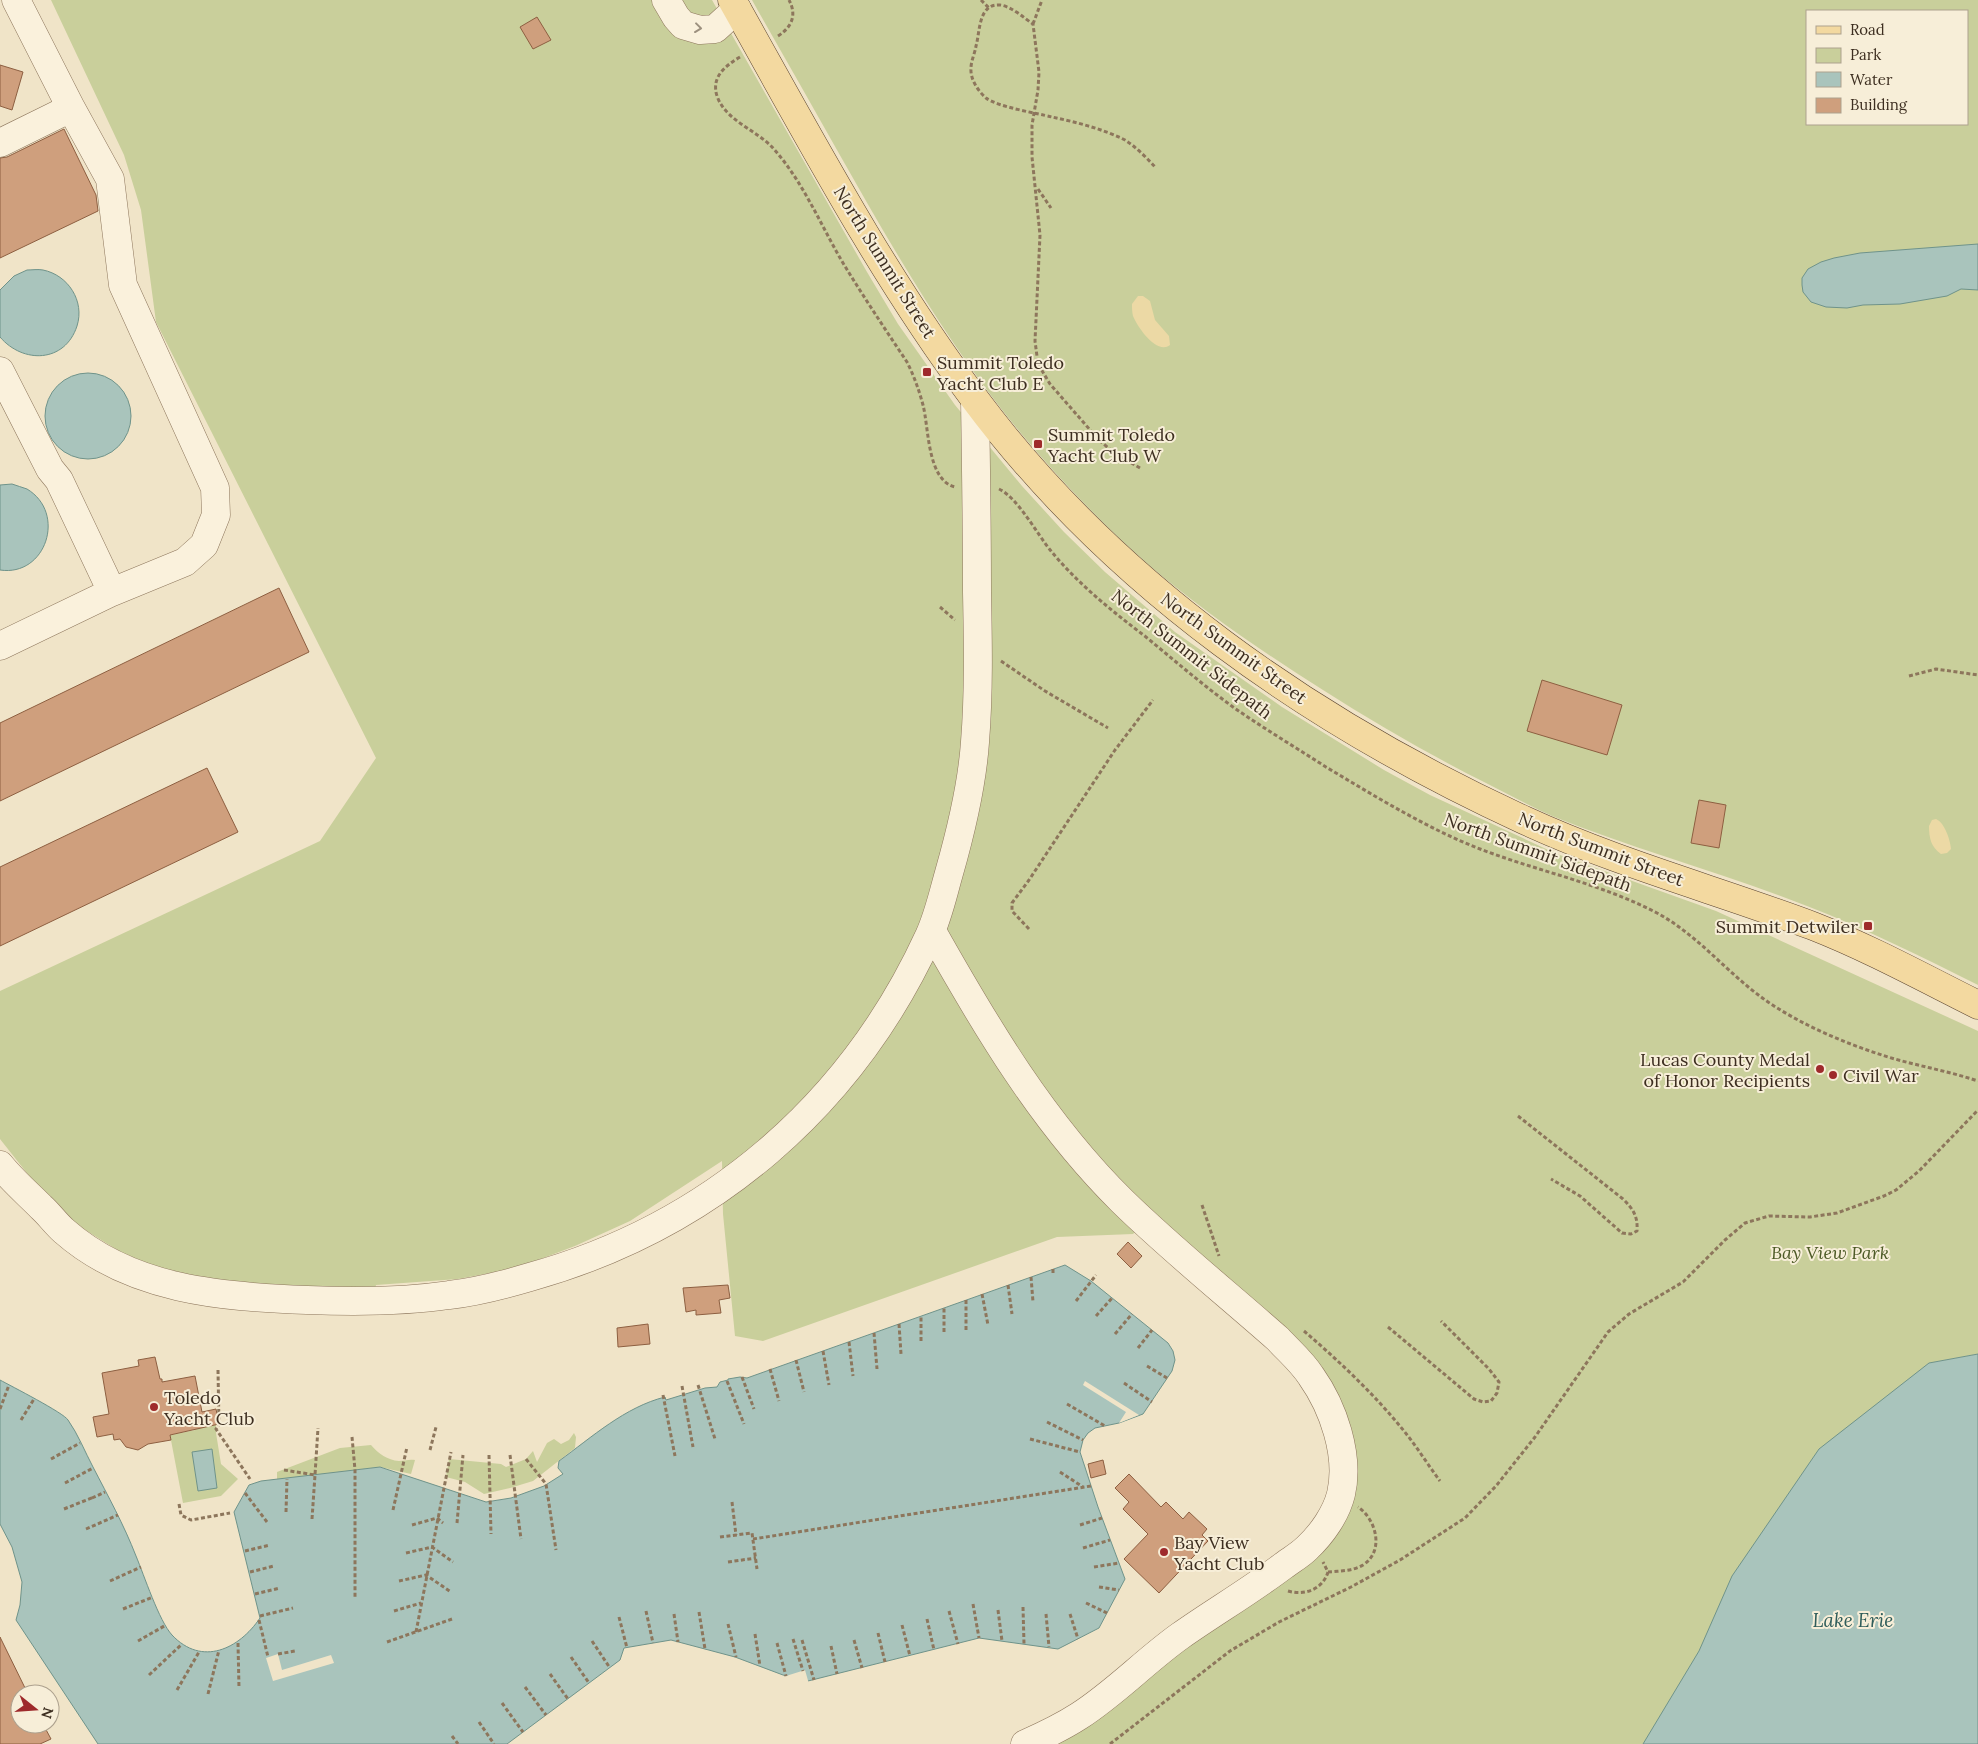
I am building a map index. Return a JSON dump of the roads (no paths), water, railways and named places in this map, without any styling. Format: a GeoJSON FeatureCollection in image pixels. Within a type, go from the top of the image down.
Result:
{"type":"FeatureCollection","features":[{"type":"Feature","properties":{"kind":"main road","name":"North Summit Street"},"geometry":{"type":"LineString","coordinates":[[734,5],[855,218],[926,330],[975,400],[1020,455],[1081,522],[1162,596],[1245,660],[1369,740],[1480,798],[1570,840],[1816,928],[1856,945],[1978,1005]]}},
{"type":"Feature","properties":{"kind":"street"},"geometry":{"type":"LineString","coordinates":[[0,646],[112,592],[185,562],[204,545],[216,515],[215,488],[123,285],[110,179],[71,108],[16,0]]}},
{"type":"Feature","properties":{"kind":"street"},"geometry":{"type":"LineString","coordinates":[[666,0],[683,26],[700,30],[714,29],[734,5]]}},
{"type":"Feature","properties":{"kind":"street"},"geometry":{"type":"LineString","coordinates":[[0,143],[71,108]]}},
{"type":"Feature","properties":{"kind":"street"},"geometry":{"type":"LineString","coordinates":[[0,371],[50,469],[59,480],[112,592]]}},
{"type":"Feature","properties":{"kind":"street"},"geometry":{"type":"LineString","coordinates":[[0,1165],[13,1181],[40,1205],[64,1231],[95,1254],[121,1267],[168,1285],[206,1293],[244,1297],[371,1302],[453,1295],[498,1286],[589,1259],[631,1241],[671,1220],[710,1196],[769,1152],[820,1102],[852,1065],[882,1023],[932,931],[957,844],[974,755],[978,641],[975,400]]}},
{"type":"Feature","properties":{"kind":"street"},"geometry":{"type":"LineString","coordinates":[[932,931],[1009,1061],[1028,1089],[1073,1146],[1121,1200],[1278,1339],[1310,1374],[1323,1395],[1334,1422],[1341,1448],[1344,1472],[1341,1494],[1333,1514],[1307,1548],[1265,1580],[1168,1645],[1079,1716],[1025,1744]]}},
{"type":"Feature","properties":{"kind":"water"},"geometry":{"type":"Polygon","coordinates":[[[1978,244],[1978,290],[1961,289],[1947,296],[1900,304],[1863,305],[1847,308],[1826,307],[1811,302],[1803,292],[1802,278],[1808,269],[1834,258],[1860,253],[1978,244]]]}},
{"type":"Feature","properties":{"kind":"water"},"geometry":{"type":"Polygon","coordinates":[[[27,270],[43,270],[60,277],[72,290],[79,307],[77,326],[71,338],[63,347],[43,356],[20,352],[9,346],[0,337],[0,290],[14,276],[27,270]]]}},
{"type":"Feature","properties":{"kind":"water"},"geometry":{"type":"Polygon","coordinates":[[[88,373],[104,376],[112,380],[124,392],[128,400],[131,416],[128,432],[124,440],[112,452],[104,456],[88,459],[72,456],[64,452],[52,440],[48,432],[45,416],[48,400],[52,392],[64,380],[72,376],[88,373]]]}},
{"type":"Feature","properties":{"kind":"water"},"geometry":{"type":"Polygon","coordinates":[[[12,484],[27,489],[39,500],[46,513],[48,527],[46,541],[39,554],[29,564],[16,570],[0,570],[0,485],[12,484]]]}},
{"type":"Feature","properties":{"kind":"water"},"geometry":{"type":"Polygon","coordinates":[[[1065,1265],[1091,1281],[1168,1343],[1173,1351],[1175,1360],[1172,1371],[1143,1414],[1119,1423],[1095,1428],[1083,1440],[1080,1452],[1125,1579],[1099,1628],[1058,1649],[979,1638],[808,1681],[783,1675],[735,1657],[671,1640],[624,1648],[620,1660],[507,1744],[98,1744],[16,1620],[20,1605],[22,1582],[12,1547],[0,1524],[0,1380],[48,1406],[68,1420],[121,1522],[157,1609],[167,1628],[184,1645],[195,1650],[207,1652],[219,1650],[242,1638],[260,1618],[234,1512],[249,1485],[261,1481],[380,1467],[486,1502],[511,1498],[544,1486],[563,1474],[558,1468],[559,1461],[609,1424],[636,1408],[665,1397],[666,1400],[705,1388],[717,1387],[720,1382],[728,1379],[747,1378],[1065,1265]]]}},
{"type":"Feature","properties":{"kind":"water","name":"Lake Erie"},"geometry":{"type":"Polygon","coordinates":[[[1978,1354],[1978,1744],[1643,1744],[1699,1651],[1732,1576],[1819,1449],[1929,1363],[1978,1354]]]}},
{"type":"Feature","properties":{"kind":"water"},"geometry":{"type":"Polygon","coordinates":[[[212,1449],[217,1488],[198,1491],[192,1452],[212,1449]]]}},
{"type":"Feature","properties":{"kind":"place","name":"Summit Toledo Yacht Club E"},"geometry":{"type":"Point","coordinates":[927,372]}},
{"type":"Feature","properties":{"kind":"place","name":"Summit Toledo Yacht Club W"},"geometry":{"type":"Point","coordinates":[1038,444]}},
{"type":"Feature","properties":{"kind":"place","name":"Summit Detwiler"},"geometry":{"type":"Point","coordinates":[1868,926]}},
{"type":"Feature","properties":{"kind":"place","name":"Lucas County Medal of Honor Recipients"},"geometry":{"type":"Point","coordinates":[1820,1069]}},
{"type":"Feature","properties":{"kind":"place","name":"Civil War"},"geometry":{"type":"Point","coordinates":[1833,1075]}},
{"type":"Feature","properties":{"kind":"place","name":"Toledo Yacht Club"},"geometry":{"type":"Point","coordinates":[154,1407]}},
{"type":"Feature","properties":{"kind":"place","name":"Bay View Yacht Club"},"geometry":{"type":"Point","coordinates":[1164,1552]}},
{"type":"Feature","properties":{"kind":"park label","name":"Bay View Park"},"geometry":{"type":"Point","coordinates":[1830,1252]}}]}
